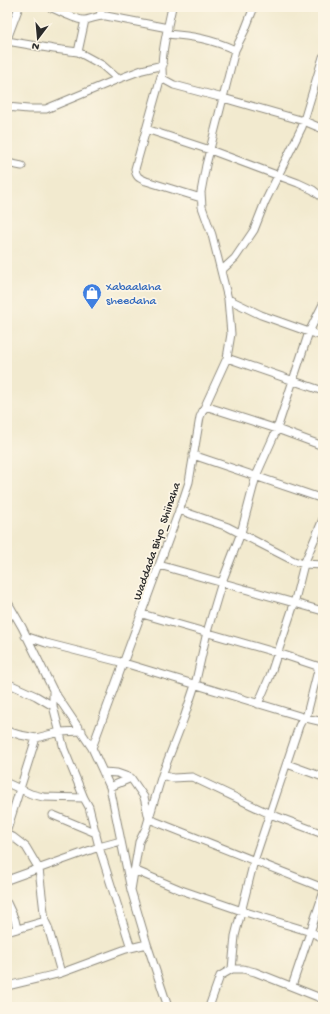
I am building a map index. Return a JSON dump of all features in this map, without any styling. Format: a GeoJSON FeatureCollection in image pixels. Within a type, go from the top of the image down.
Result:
{"type":"FeatureCollection","features":[{"type":"Feature","properties":{"kind":"street"},"geometry":{"type":"LineString","coordinates":[[19,7],[7,40],[78,52],[102,66],[118,79]]}},
{"type":"Feature","properties":{"kind":"street"},"geometry":{"type":"LineString","coordinates":[[49,7],[60,10],[78,19],[85,20],[100,16],[218,42],[234,50]]}},
{"type":"Feature","properties":{"kind":"street"},"geometry":{"type":"LineString","coordinates":[[100,16],[102,7]]}},
{"type":"Feature","properties":{"kind":"street"},"geometry":{"type":"LineString","coordinates":[[172,7],[167,31],[162,73],[135,168],[138,177],[201,198]]}},
{"type":"Feature","properties":{"kind":"street","name":"Waddada Biyo_Shiinaha"},"geometry":{"type":"LineString","coordinates":[[92,748],[189,482],[200,418],[226,358],[231,334],[228,299],[222,270],[202,207],[201,192],[234,50],[246,30],[254,7]]}},
{"type":"Feature","properties":{"kind":"street"},"geometry":{"type":"LineString","coordinates":[[78,52],[85,20]]}},
{"type":"Feature","properties":{"kind":"street"},"geometry":{"type":"LineString","coordinates":[[222,270],[234,258],[254,230],[277,176],[296,141],[304,121],[323,57]]}},
{"type":"Feature","properties":{"kind":"street"},"geometry":{"type":"LineString","coordinates":[[7,106],[28,110],[46,109],[118,79],[142,70],[163,65]]}},
{"type":"Feature","properties":{"kind":"street"},"geometry":{"type":"LineString","coordinates":[[162,73],[163,79],[166,82],[304,121],[323,129]]}},
{"type":"Feature","properties":{"kind":"street"},"geometry":{"type":"LineString","coordinates":[[146,129],[210,150],[306,187],[323,198]]}},
{"type":"Feature","properties":{"kind":"street"},"geometry":{"type":"LineString","coordinates":[[7,164],[22,166]]}},
{"type":"Feature","properties":{"kind":"street"},"geometry":{"type":"LineString","coordinates":[[228,299],[261,315],[323,336]]}},
{"type":"Feature","properties":{"kind":"street"},"geometry":{"type":"LineString","coordinates":[[131,890],[139,842],[195,685],[207,632],[222,582],[241,533],[256,476],[277,429],[292,381],[310,332],[323,304]]}},
{"type":"Feature","properties":{"kind":"street"},"geometry":{"type":"LineString","coordinates":[[226,358],[323,391]]}},
{"type":"Feature","properties":{"kind":"street"},"geometry":{"type":"LineString","coordinates":[[205,406],[277,429],[323,446]]}},
{"type":"Feature","properties":{"kind":"street"},"geometry":{"type":"LineString","coordinates":[[193,455],[323,499]]}},
{"type":"Feature","properties":{"kind":"street"},"geometry":{"type":"LineString","coordinates":[[179,510],[215,522],[241,533],[280,554],[304,564],[323,565]]}},
{"type":"Feature","properties":{"kind":"street"},"geometry":{"type":"LineString","coordinates":[[258,704],[278,653],[294,604],[304,564],[323,519]]}},
{"type":"Feature","properties":{"kind":"street"},"geometry":{"type":"LineString","coordinates":[[159,565],[323,611]]}},
{"type":"Feature","properties":{"kind":"street"},"geometry":{"type":"LineString","coordinates":[[7,601],[53,690],[92,748],[110,787],[131,890],[168,1007]]}},
{"type":"Feature","properties":{"kind":"street"},"geometry":{"type":"LineString","coordinates":[[7,622],[12,610]]}},
{"type":"Feature","properties":{"kind":"street"},"geometry":{"type":"LineString","coordinates":[[142,614],[278,653],[321,667],[306,718],[302,720],[299,726],[254,860],[235,936],[232,969]]}},
{"type":"Feature","properties":{"kind":"street"},"geometry":{"type":"LineString","coordinates":[[26,636],[46,643],[124,663],[258,704],[323,722]]}},
{"type":"Feature","properties":{"kind":"street"},"geometry":{"type":"LineString","coordinates":[[7,683],[36,696],[53,706]]}},
{"type":"Feature","properties":{"kind":"street"},"geometry":{"type":"LineString","coordinates":[[53,690],[53,706],[64,749],[89,807],[99,847],[131,948]]}},
{"type":"Feature","properties":{"kind":"street"},"geometry":{"type":"LineString","coordinates":[[7,731],[36,738],[60,732],[82,731]]}},
{"type":"Feature","properties":{"kind":"street"},"geometry":{"type":"LineString","coordinates":[[7,830],[36,738]]}},
{"type":"Feature","properties":{"kind":"street"},"geometry":{"type":"LineString","coordinates":[[287,764],[323,777]]}},
{"type":"Feature","properties":{"kind":"street"},"geometry":{"type":"LineString","coordinates":[[103,772],[117,773],[131,778],[144,797],[148,819]]}},
{"type":"Feature","properties":{"kind":"street"},"geometry":{"type":"LineString","coordinates":[[162,775],[173,778],[192,777],[270,814],[323,834]]}},
{"type":"Feature","properties":{"kind":"street"},"geometry":{"type":"LineString","coordinates":[[110,787],[131,778]]}},
{"type":"Feature","properties":{"kind":"street"},"geometry":{"type":"LineString","coordinates":[[7,783],[21,788],[31,794],[43,797],[84,798]]}},
{"type":"Feature","properties":{"kind":"street"},"geometry":{"type":"LineString","coordinates":[[53,815],[96,833]]}},
{"type":"Feature","properties":{"kind":"street"},"geometry":{"type":"LineString","coordinates":[[148,819],[323,888]]}},
{"type":"Feature","properties":{"kind":"street"},"geometry":{"type":"LineString","coordinates":[[7,836],[13,836],[26,847],[39,869],[45,921],[61,973]]}},
{"type":"Feature","properties":{"kind":"street"},"geometry":{"type":"LineString","coordinates":[[7,880],[99,847],[121,841]]}},
{"type":"Feature","properties":{"kind":"street"},"geometry":{"type":"LineString","coordinates":[[134,870],[181,890],[310,932],[323,938]]}},
{"type":"Feature","properties":{"kind":"street"},"geometry":{"type":"LineString","coordinates":[[292,986],[323,895]]}},
{"type":"Feature","properties":{"kind":"street"},"geometry":{"type":"LineString","coordinates":[[7,903],[15,920],[16,929]]}},
{"type":"Feature","properties":{"kind":"street"},"geometry":{"type":"LineString","coordinates":[[7,932],[45,921]]}},
{"type":"Feature","properties":{"kind":"street"},"geometry":{"type":"LineString","coordinates":[[7,986],[61,973],[109,955],[147,944]]}},
{"type":"Feature","properties":{"kind":"street"},"geometry":{"type":"LineString","coordinates":[[209,1007],[220,976],[232,969],[243,969],[255,972],[323,999]]}},
{"type":"Feature","properties":{"kind":"place","name":"Xabaalaha sheedaha"},"geometry":{"type":"Point","coordinates":[92,310]}}]}
